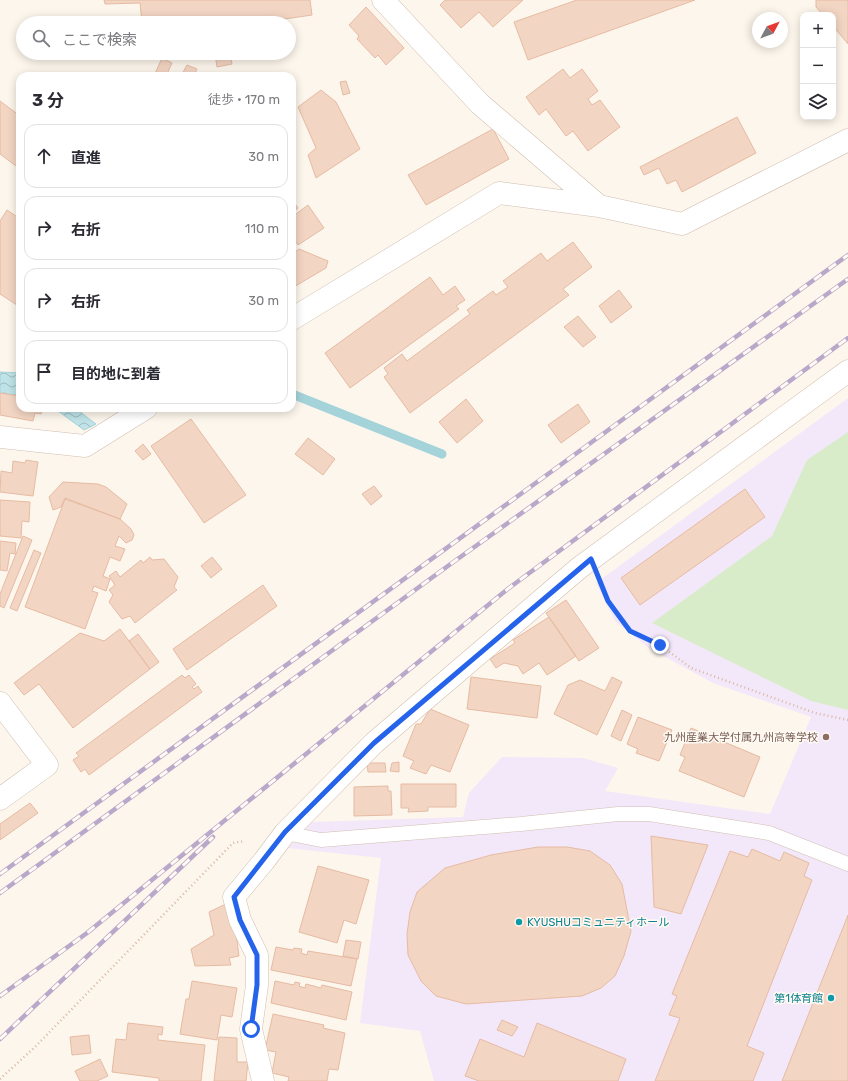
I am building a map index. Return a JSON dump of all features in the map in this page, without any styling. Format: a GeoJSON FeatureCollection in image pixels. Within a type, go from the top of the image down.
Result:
{"type":"FeatureCollection","features":[{"type":"Feature","properties":{"kind":"street"},"geometry":{"type":"LineString","coordinates":[[383,0],[480,104],[599,206]]}},
{"type":"Feature","properties":{"kind":"street"},"geometry":{"type":"LineString","coordinates":[[296,317],[499,193],[599,206],[682,224],[848,140]]}},
{"type":"Feature","properties":{"kind":"street"},"geometry":{"type":"LineString","coordinates":[[263,1081],[251,1029],[257,985],[257,955],[240,920],[234,897],[285,832],[374,743],[591,559],[848,371]]}},
{"type":"Feature","properties":{"kind":"street"},"geometry":{"type":"LineString","coordinates":[[0,437],[85,446],[140,412]]}},
{"type":"Feature","properties":{"kind":"street"},"geometry":{"type":"LineString","coordinates":[[0,703],[47,765],[0,800]]}},
{"type":"Feature","properties":{"kind":"lane"},"geometry":{"type":"LineString","coordinates":[[285,832],[321,840],[521,824],[618,814],[649,814],[769,833],[848,864]]}},
{"type":"Feature","properties":{"kind":"path"},"geometry":{"type":"LineString","coordinates":[[591,559],[608,601],[630,631],[660,645],[691,668],[815,713],[848,720]]}},
{"type":"Feature","properties":{"kind":"path"},"geometry":{"type":"LineString","coordinates":[[0,1079],[35,1047],[233,843]]}},
{"type":"Feature","properties":{"kind":"shaded area","name":"九州産業大学付属九州高等学校"},"geometry":{"type":"Polygon","coordinates":[[[848,398],[848,1081],[434,1081],[420,1031],[360,1023],[381,858],[288,848],[312,822],[463,817],[469,793],[502,757],[583,758],[618,768],[605,791],[770,814],[811,717],[713,683],[650,649],[615,621],[596,583],[848,398]]]}},
{"type":"Feature","properties":{"kind":"green space"},"geometry":{"type":"Polygon","coordinates":[[[848,432],[848,710],[811,701],[652,623],[772,536],[807,460],[848,432]]]}},
{"type":"Feature","properties":{"kind":"water"},"geometry":{"type":"Polygon","coordinates":[[[0,372],[16,373],[16,395],[0,395],[0,372]]]}},
{"type":"Feature","properties":{"kind":"water"},"geometry":{"type":"Polygon","coordinates":[[[59,412],[80,412],[96,424],[84,430],[59,412]]]}},
{"type":"Feature","properties":{"kind":"building"},"geometry":{"type":"Polygon","coordinates":[[[104,0],[310,0],[312,15],[296,17],[296,16],[141,16],[140,3],[105,4],[104,0]]]}},
{"type":"Feature","properties":{"kind":"building"},"geometry":{"type":"Polygon","coordinates":[[[445,0],[523,0],[493,27],[479,12],[461,28],[440,5],[445,0]]]}},
{"type":"Feature","properties":{"kind":"building"},"geometry":{"type":"Polygon","coordinates":[[[577,0],[695,0],[528,60],[514,22],[577,0]]]}},
{"type":"Feature","properties":{"kind":"building"},"geometry":{"type":"Polygon","coordinates":[[[816,0],[848,0],[848,44],[836,30],[836,12],[820,12],[816,7],[816,0]]]}},
{"type":"Feature","properties":{"kind":"building"},"geometry":{"type":"Polygon","coordinates":[[[366,7],[404,48],[386,65],[378,55],[375,58],[357,39],[359,36],[349,25],[366,7]]]}},
{"type":"Feature","properties":{"kind":"building"},"geometry":{"type":"Polygon","coordinates":[[[161,60],[166,60],[172,63],[168,72],[156,72],[161,60]]]}},
{"type":"Feature","properties":{"kind":"building"},"geometry":{"type":"Polygon","coordinates":[[[216,60],[231,60],[232,64],[217,67],[216,60]]]}},
{"type":"Feature","properties":{"kind":"building"},"geometry":{"type":"Polygon","coordinates":[[[187,65],[197,69],[196,72],[183,72],[187,65]]]}},
{"type":"Feature","properties":{"kind":"building"},"geometry":{"type":"Polygon","coordinates":[[[563,69],[570,78],[582,69],[598,91],[588,99],[592,105],[600,100],[620,127],[588,151],[573,131],[566,136],[546,109],[539,115],[526,97],[563,69]]]}},
{"type":"Feature","properties":{"kind":"building"},"geometry":{"type":"Polygon","coordinates":[[[346,81],[350,93],[343,95],[340,82],[346,81]]]}},
{"type":"Feature","properties":{"kind":"building"},"geometry":{"type":"Polygon","coordinates":[[[321,90],[336,102],[360,149],[316,178],[308,155],[316,148],[298,107],[321,90]]]}},
{"type":"Feature","properties":{"kind":"building"},"geometry":{"type":"Polygon","coordinates":[[[0,101],[16,113],[16,166],[0,154],[0,101]]]}},
{"type":"Feature","properties":{"kind":"building"},"geometry":{"type":"Polygon","coordinates":[[[737,117],[756,153],[682,192],[676,180],[667,184],[659,168],[644,175],[640,167],[737,117]]]}},
{"type":"Feature","properties":{"kind":"building"},"geometry":{"type":"Polygon","coordinates":[[[493,129],[509,159],[426,205],[408,175],[493,129]]]}},
{"type":"Feature","properties":{"kind":"building"},"geometry":{"type":"Polygon","coordinates":[[[308,205],[324,228],[298,245],[296,242],[296,214],[308,205]]]}},
{"type":"Feature","properties":{"kind":"building"},"geometry":{"type":"Polygon","coordinates":[[[7,210],[16,216],[16,304],[0,294],[0,221],[7,210]]]}},
{"type":"Feature","properties":{"kind":"building"},"geometry":{"type":"Polygon","coordinates":[[[573,242],[592,267],[563,289],[569,295],[410,413],[384,377],[388,374],[384,368],[402,354],[407,361],[470,314],[467,310],[493,291],[496,295],[508,287],[503,281],[541,253],[547,261],[573,242]]]}},
{"type":"Feature","properties":{"kind":"building"},"geometry":{"type":"Polygon","coordinates":[[[299,249],[328,261],[326,268],[296,286],[296,251],[299,249]]]}},
{"type":"Feature","properties":{"kind":"building"},"geometry":{"type":"Polygon","coordinates":[[[430,277],[443,295],[455,286],[465,300],[456,306],[459,309],[350,388],[325,353],[430,277]]]}},
{"type":"Feature","properties":{"kind":"building"},"geometry":{"type":"Polygon","coordinates":[[[619,290],[632,307],[611,323],[599,306],[619,290]]]}},
{"type":"Feature","properties":{"kind":"building"},"geometry":{"type":"Polygon","coordinates":[[[578,316],[596,337],[583,347],[564,327],[578,316]]]}},
{"type":"Feature","properties":{"kind":"building"},"geometry":{"type":"Polygon","coordinates":[[[0,393],[16,395],[16,412],[42,412],[41,414],[35,413],[33,421],[0,415],[0,393]]]}},
{"type":"Feature","properties":{"kind":"building"},"geometry":{"type":"Polygon","coordinates":[[[466,399],[483,421],[457,443],[439,422],[466,399]]]}},
{"type":"Feature","properties":{"kind":"building"},"geometry":{"type":"Polygon","coordinates":[[[578,404],[590,422],[561,443],[548,425],[578,404]]]}},
{"type":"Feature","properties":{"kind":"building"},"geometry":{"type":"Polygon","coordinates":[[[191,419],[246,495],[204,523],[151,446],[191,419]]]}},
{"type":"Feature","properties":{"kind":"building"},"geometry":{"type":"Polygon","coordinates":[[[308,438],[335,459],[323,475],[295,454],[308,438]]]}},
{"type":"Feature","properties":{"kind":"building"},"geometry":{"type":"Polygon","coordinates":[[[143,444],[151,454],[143,460],[135,451],[143,444]]]}},
{"type":"Feature","properties":{"kind":"building"},"geometry":{"type":"Polygon","coordinates":[[[26,460],[38,462],[33,496],[0,492],[1,471],[12,473],[13,461],[25,463],[26,460]]]}},
{"type":"Feature","properties":{"kind":"building"},"geometry":{"type":"Polygon","coordinates":[[[63,482],[98,484],[106,487],[127,504],[120,519],[65,498],[61,507],[53,510],[49,497],[63,482]]]}},
{"type":"Feature","properties":{"kind":"building"},"geometry":{"type":"Polygon","coordinates":[[[374,486],[382,496],[371,505],[362,494],[374,486]]]}},
{"type":"Feature","properties":{"kind":"building"},"geometry":{"type":"Polygon","coordinates":[[[745,489],[765,517],[640,605],[621,578],[745,489]]]}},
{"type":"Feature","properties":{"kind":"building"},"geometry":{"type":"Polygon","coordinates":[[[65,499],[120,519],[131,529],[134,535],[132,540],[126,543],[119,536],[115,546],[125,549],[120,561],[110,557],[103,576],[110,579],[106,591],[94,586],[92,591],[98,593],[85,629],[25,607],[65,499]]]}},
{"type":"Feature","properties":{"kind":"building"},"geometry":{"type":"Polygon","coordinates":[[[0,500],[30,502],[29,522],[22,521],[21,538],[0,536],[0,500]]]}},
{"type":"Feature","properties":{"kind":"building"},"geometry":{"type":"Polygon","coordinates":[[[23,536],[32,540],[4,608],[0,606],[0,594],[23,536]]]}},
{"type":"Feature","properties":{"kind":"building"},"geometry":{"type":"Polygon","coordinates":[[[0,541],[16,543],[15,554],[10,553],[7,571],[0,570],[0,541]]]}},
{"type":"Feature","properties":{"kind":"building"},"geometry":{"type":"Polygon","coordinates":[[[34,550],[41,553],[17,611],[10,608],[34,550]]]}},
{"type":"Feature","properties":{"kind":"building"},"geometry":{"type":"Polygon","coordinates":[[[150,557],[152,560],[164,559],[178,577],[174,587],[177,590],[135,623],[130,616],[122,619],[109,602],[113,595],[109,590],[115,585],[109,576],[116,571],[120,577],[141,560],[143,563],[150,557]]]}},
{"type":"Feature","properties":{"kind":"building"},"geometry":{"type":"Polygon","coordinates":[[[212,557],[222,569],[211,578],[201,566],[212,557]]]}},
{"type":"Feature","properties":{"kind":"building"},"geometry":{"type":"Polygon","coordinates":[[[263,585],[277,606],[187,670],[173,649],[263,585]]]}},
{"type":"Feature","properties":{"kind":"building"},"geometry":{"type":"Polygon","coordinates":[[[566,600],[599,648],[579,661],[546,613],[566,600]]]}},
{"type":"Feature","properties":{"kind":"building"},"geometry":{"type":"Polygon","coordinates":[[[549,617],[576,656],[547,675],[539,663],[523,674],[518,666],[504,663],[496,668],[490,659],[515,643],[513,640],[549,617]]]}},
{"type":"Feature","properties":{"kind":"building"},"geometry":{"type":"Polygon","coordinates":[[[120,629],[150,669],[73,728],[39,684],[24,695],[14,683],[80,633],[104,641],[120,629]]]}},
{"type":"Feature","properties":{"kind":"building"},"geometry":{"type":"Polygon","coordinates":[[[138,634],[159,662],[150,669],[129,641],[138,634]]]}},
{"type":"Feature","properties":{"kind":"building"},"geometry":{"type":"Polygon","coordinates":[[[182,675],[185,678],[189,675],[196,684],[192,687],[194,689],[198,686],[202,692],[89,775],[85,769],[81,772],[73,760],[79,756],[76,753],[182,675]]]}},
{"type":"Feature","properties":{"kind":"building"},"geometry":{"type":"Polygon","coordinates":[[[471,677],[541,686],[537,718],[467,709],[471,677]]]}},
{"type":"Feature","properties":{"kind":"building"},"geometry":{"type":"Polygon","coordinates":[[[612,677],[622,682],[597,735],[554,714],[568,685],[580,680],[605,691],[612,677]]]}},
{"type":"Feature","properties":{"kind":"building"},"geometry":{"type":"Polygon","coordinates":[[[430,709],[469,725],[450,772],[431,765],[426,774],[410,768],[414,761],[403,756],[416,724],[421,724],[430,709]]]}},
{"type":"Feature","properties":{"kind":"building"},"geometry":{"type":"Polygon","coordinates":[[[622,710],[632,715],[621,741],[611,736],[622,710]]]}},
{"type":"Feature","properties":{"kind":"building"},"geometry":{"type":"Polygon","coordinates":[[[638,717],[672,730],[659,761],[636,753],[638,749],[627,744],[638,717]]]}},
{"type":"Feature","properties":{"kind":"building"},"geometry":{"type":"Polygon","coordinates":[[[691,728],[760,757],[744,797],[679,771],[685,757],[680,755],[691,728]]]}},
{"type":"Feature","properties":{"kind":"building"},"geometry":{"type":"Polygon","coordinates":[[[399,762],[399,772],[390,771],[392,763],[399,762]]]}},
{"type":"Feature","properties":{"kind":"building"},"geometry":{"type":"Polygon","coordinates":[[[367,763],[385,763],[386,772],[368,772],[367,763]]]}},
{"type":"Feature","properties":{"kind":"building"},"geometry":{"type":"Polygon","coordinates":[[[401,784],[456,784],[456,807],[428,807],[428,811],[408,812],[409,808],[401,808],[401,784]]]}},
{"type":"Feature","properties":{"kind":"building"},"geometry":{"type":"Polygon","coordinates":[[[388,786],[388,791],[391,791],[392,815],[354,816],[354,787],[388,786]]]}},
{"type":"Feature","properties":{"kind":"building"},"geometry":{"type":"Polygon","coordinates":[[[30,803],[38,813],[0,840],[0,824],[30,803]]]}},
{"type":"Feature","properties":{"kind":"building"},"geometry":{"type":"Polygon","coordinates":[[[651,836],[708,845],[681,914],[654,907],[651,836]]]}},
{"type":"Feature","properties":{"kind":"building","name":"KYUSHUコミュニティホール"},"geometry":{"type":"Polygon","coordinates":[[[538,847],[567,847],[590,851],[610,865],[622,884],[631,931],[624,956],[615,976],[601,988],[582,996],[466,1004],[436,996],[421,981],[408,955],[407,934],[410,912],[417,892],[445,868],[491,855],[538,847]]]}},
{"type":"Feature","properties":{"kind":"building"},"geometry":{"type":"Polygon","coordinates":[[[752,849],[780,861],[784,852],[809,863],[804,876],[812,880],[747,1046],[764,1053],[753,1081],[655,1081],[680,1018],[669,1015],[677,996],[672,994],[730,851],[748,857],[752,849]]]}},
{"type":"Feature","properties":{"kind":"building"},"geometry":{"type":"Polygon","coordinates":[[[318,866],[369,880],[356,924],[344,920],[337,943],[299,932],[318,866]]]}},
{"type":"Feature","properties":{"kind":"building"},"geometry":{"type":"Polygon","coordinates":[[[228,903],[236,933],[239,956],[229,958],[231,965],[195,966],[191,949],[214,935],[209,912],[228,903]]]}},
{"type":"Feature","properties":{"kind":"building","name":"第1体育館"},"geometry":{"type":"Polygon","coordinates":[[[848,915],[848,1081],[782,1081],[848,915]]]}},
{"type":"Feature","properties":{"kind":"building"},"geometry":{"type":"Polygon","coordinates":[[[346,940],[361,942],[358,959],[343,956],[346,940]]]}},
{"type":"Feature","properties":{"kind":"building"},"geometry":{"type":"Polygon","coordinates":[[[276,947],[293,950],[294,948],[302,949],[301,953],[307,955],[308,951],[357,959],[351,986],[271,970],[276,947]]]}},
{"type":"Feature","properties":{"kind":"building"},"geometry":{"type":"Polygon","coordinates":[[[192,981],[237,988],[232,1017],[221,1015],[217,1040],[180,1034],[186,999],[189,999],[192,981]]]}},
{"type":"Feature","properties":{"kind":"building"},"geometry":{"type":"Polygon","coordinates":[[[275,981],[294,985],[295,982],[300,983],[299,986],[305,988],[306,984],[321,988],[322,985],[352,992],[346,1020],[271,1003],[275,981]]]}},
{"type":"Feature","properties":{"kind":"building"},"geometry":{"type":"Polygon","coordinates":[[[273,1014],[324,1025],[323,1028],[345,1033],[338,1070],[329,1069],[327,1081],[288,1081],[289,1077],[272,1073],[276,1052],[265,1050],[273,1014]]]}},
{"type":"Feature","properties":{"kind":"building"},"geometry":{"type":"Polygon","coordinates":[[[502,1020],[518,1027],[512,1036],[497,1030],[502,1020]]]}},
{"type":"Feature","properties":{"kind":"building"},"geometry":{"type":"Polygon","coordinates":[[[128,1023],[163,1027],[162,1035],[158,1034],[158,1040],[205,1045],[201,1081],[159,1081],[159,1078],[112,1072],[116,1039],[126,1040],[128,1023]]]}},
{"type":"Feature","properties":{"kind":"building"},"geometry":{"type":"Polygon","coordinates":[[[537,1023],[626,1059],[618,1081],[479,1081],[465,1076],[480,1039],[524,1057],[537,1023]]]}},
{"type":"Feature","properties":{"kind":"building"},"geometry":{"type":"Polygon","coordinates":[[[89,1035],[91,1053],[72,1055],[70,1037],[89,1035]]]}},
{"type":"Feature","properties":{"kind":"building"},"geometry":{"type":"Polygon","coordinates":[[[219,1037],[237,1038],[237,1062],[248,1062],[246,1081],[214,1081],[219,1037]]]}},
{"type":"Feature","properties":{"kind":"building"},"geometry":{"type":"Polygon","coordinates":[[[100,1059],[108,1076],[97,1081],[80,1081],[75,1071],[100,1059]]]}},
{"type":"Feature","properties":{"kind":"waterway"},"geometry":{"type":"LineString","coordinates":[[296,396],[442,454]]}},
{"type":"Feature","properties":{"kind":"railway"},"geometry":{"type":"LineString","coordinates":[[0,874],[848,255]]}},
{"type":"Feature","properties":{"kind":"railway"},"geometry":{"type":"LineString","coordinates":[[0,893],[452,563],[848,279]]}},
{"type":"Feature","properties":{"kind":"railway"},"geometry":{"type":"LineString","coordinates":[[0,996],[87,933],[509,588],[848,338]]}},
{"type":"Feature","properties":{"kind":"railway"},"geometry":{"type":"LineString","coordinates":[[0,1039],[213,837]]}},
{"type":"Feature","properties":{"kind":"place","name":"九州産業大学付属九州高等学校"},"geometry":{"type":"Point","coordinates":[826,737]}},
{"type":"Feature","properties":{"kind":"place","name":"KYUSHUコミュニティホール"},"geometry":{"type":"Point","coordinates":[519,922]}},
{"type":"Feature","properties":{"kind":"place","name":"第1体育館"},"geometry":{"type":"Point","coordinates":[831,998]}},
{"type":"Feature","properties":{"kind":"route"},"geometry":{"type":"LineString","coordinates":[[251,1029],[257,985],[257,955],[240,920],[234,897],[264,861],[285,832],[374,743],[591,559],[608,601],[630,631],[660,645]]}}]}
